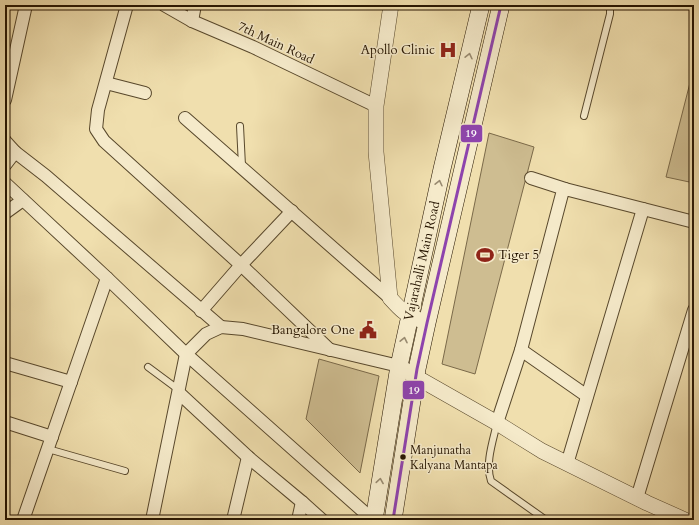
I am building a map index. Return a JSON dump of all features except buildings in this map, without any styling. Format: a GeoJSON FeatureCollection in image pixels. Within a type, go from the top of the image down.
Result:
{"type":"FeatureCollection","features":[{"type":"Feature","properties":{"kind":"main road","name":"Vajarahalli Main Road"},"geometry":{"type":"LineString","coordinates":[[374,520],[398,366],[442,169],[481,5]]}},
{"type":"Feature","properties":{"kind":"main road","name":"Vajarahalli Main Road"},"geometry":{"type":"LineString","coordinates":[[394,520],[416,377],[427,322],[501,5]]}},
{"type":"Feature","properties":{"kind":"street"},"geometry":{"type":"LineString","coordinates":[[5,100],[26,5]]}},
{"type":"Feature","properties":{"kind":"street"},"geometry":{"type":"LineString","coordinates":[[127,5],[98,110],[96,129],[104,141],[241,265],[330,350]]}},
{"type":"Feature","properties":{"kind":"street","name":"7th Main Road"},"geometry":{"type":"LineString","coordinates":[[164,5],[192,21],[253,47],[376,106]]}},
{"type":"Feature","properties":{"kind":"street"},"geometry":{"type":"LineString","coordinates":[[192,21],[195,5]]}},
{"type":"Feature","properties":{"kind":"street"},"geometry":{"type":"LineString","coordinates":[[390,298],[376,152],[376,106],[391,5]]}},
{"type":"Feature","properties":{"kind":"street"},"geometry":{"type":"LineString","coordinates":[[106,83],[144,93]]}},
{"type":"Feature","properties":{"kind":"street"},"geometry":{"type":"LineString","coordinates":[[185,118],[390,298],[400,310],[409,317],[427,322]]}},
{"type":"Feature","properties":{"kind":"street"},"geometry":{"type":"LineString","coordinates":[[5,141],[15,152],[46,176],[221,328]]}},
{"type":"Feature","properties":{"kind":"street"},"geometry":{"type":"LineString","coordinates":[[5,165],[15,152]]}},
{"type":"Feature","properties":{"kind":"street"},"geometry":{"type":"LineString","coordinates":[[531,178],[565,189],[694,222]]}},
{"type":"Feature","properties":{"kind":"street"},"geometry":{"type":"LineString","coordinates":[[5,183],[186,354],[374,520]]}},
{"type":"Feature","properties":{"kind":"street"},"geometry":{"type":"LineString","coordinates":[[497,423],[521,350],[562,194],[565,189]]}},
{"type":"Feature","properties":{"kind":"street"},"geometry":{"type":"LineString","coordinates":[[5,214],[24,200]]}},
{"type":"Feature","properties":{"kind":"street"},"geometry":{"type":"LineString","coordinates":[[567,464],[643,209]]}},
{"type":"Feature","properties":{"kind":"street"},"geometry":{"type":"LineString","coordinates":[[201,310],[292,211]]}},
{"type":"Feature","properties":{"kind":"street"},"geometry":{"type":"LineString","coordinates":[[23,520],[107,278]]}},
{"type":"Feature","properties":{"kind":"street"},"geometry":{"type":"LineString","coordinates":[[637,498],[694,310]]}},
{"type":"Feature","properties":{"kind":"street"},"geometry":{"type":"LineString","coordinates":[[152,520],[186,354],[206,334],[221,328],[243,329],[398,366],[497,423],[542,451],[637,498],[665,516],[685,520]]}},
{"type":"Feature","properties":{"kind":"street"},"geometry":{"type":"LineString","coordinates":[[521,350],[587,396]]}},
{"type":"Feature","properties":{"kind":"street"},"geometry":{"type":"LineString","coordinates":[[5,363],[71,382]]}},
{"type":"Feature","properties":{"kind":"street"},"geometry":{"type":"LineString","coordinates":[[179,392],[248,457],[322,520]]}},
{"type":"Feature","properties":{"kind":"street"},"geometry":{"type":"LineString","coordinates":[[5,422],[52,437]]}},
{"type":"Feature","properties":{"kind":"street"},"geometry":{"type":"LineString","coordinates":[[233,520],[248,457]]}},
{"type":"Feature","properties":{"kind":"street"},"geometry":{"type":"LineString","coordinates":[[298,520],[302,502]]}},
{"type":"Feature","properties":{"kind":"lane"},"geometry":{"type":"LineString","coordinates":[[584,116],[610,14],[610,5]]}},
{"type":"Feature","properties":{"kind":"lane"},"geometry":{"type":"LineString","coordinates":[[240,126],[242,168]]}},
{"type":"Feature","properties":{"kind":"lane"},"geometry":{"type":"LineString","coordinates":[[148,367],[179,392]]}},
{"type":"Feature","properties":{"kind":"lane"},"geometry":{"type":"LineString","coordinates":[[497,423],[489,465],[491,481],[546,520]]}},
{"type":"Feature","properties":{"kind":"lane"},"geometry":{"type":"LineString","coordinates":[[48,448],[125,471]]}},
{"type":"Feature","properties":{"kind":"shaded area"},"geometry":{"type":"Polygon","coordinates":[[[694,67],[694,183],[666,177],[694,67]]]}},
{"type":"Feature","properties":{"kind":"shaded area","name":"Tiger 5"},"geometry":{"type":"Polygon","coordinates":[[[489,133],[534,147],[475,374],[442,364],[489,133]]]}},
{"type":"Feature","properties":{"kind":"shaded area"},"geometry":{"type":"Polygon","coordinates":[[[319,359],[379,376],[360,473],[306,419],[319,359]]]}},
{"type":"Feature","properties":{"kind":"transit line","name":"19"},"geometry":{"type":"LineString","coordinates":[[393,520],[417,369],[501,5]]}},
{"type":"Feature","properties":{"kind":"place","name":"Apollo Clinic"},"geometry":{"type":"Point","coordinates":[448,50]}},
{"type":"Feature","properties":{"kind":"place","name":"Tiger 5"},"geometry":{"type":"Point","coordinates":[485,255]}},
{"type":"Feature","properties":{"kind":"place","name":"Bangalore One"},"geometry":{"type":"Point","coordinates":[368,330]}},
{"type":"Feature","properties":{"kind":"place","name":"Manjunatha Kalyana Mantapa"},"geometry":{"type":"Point","coordinates":[403,457]}}]}
